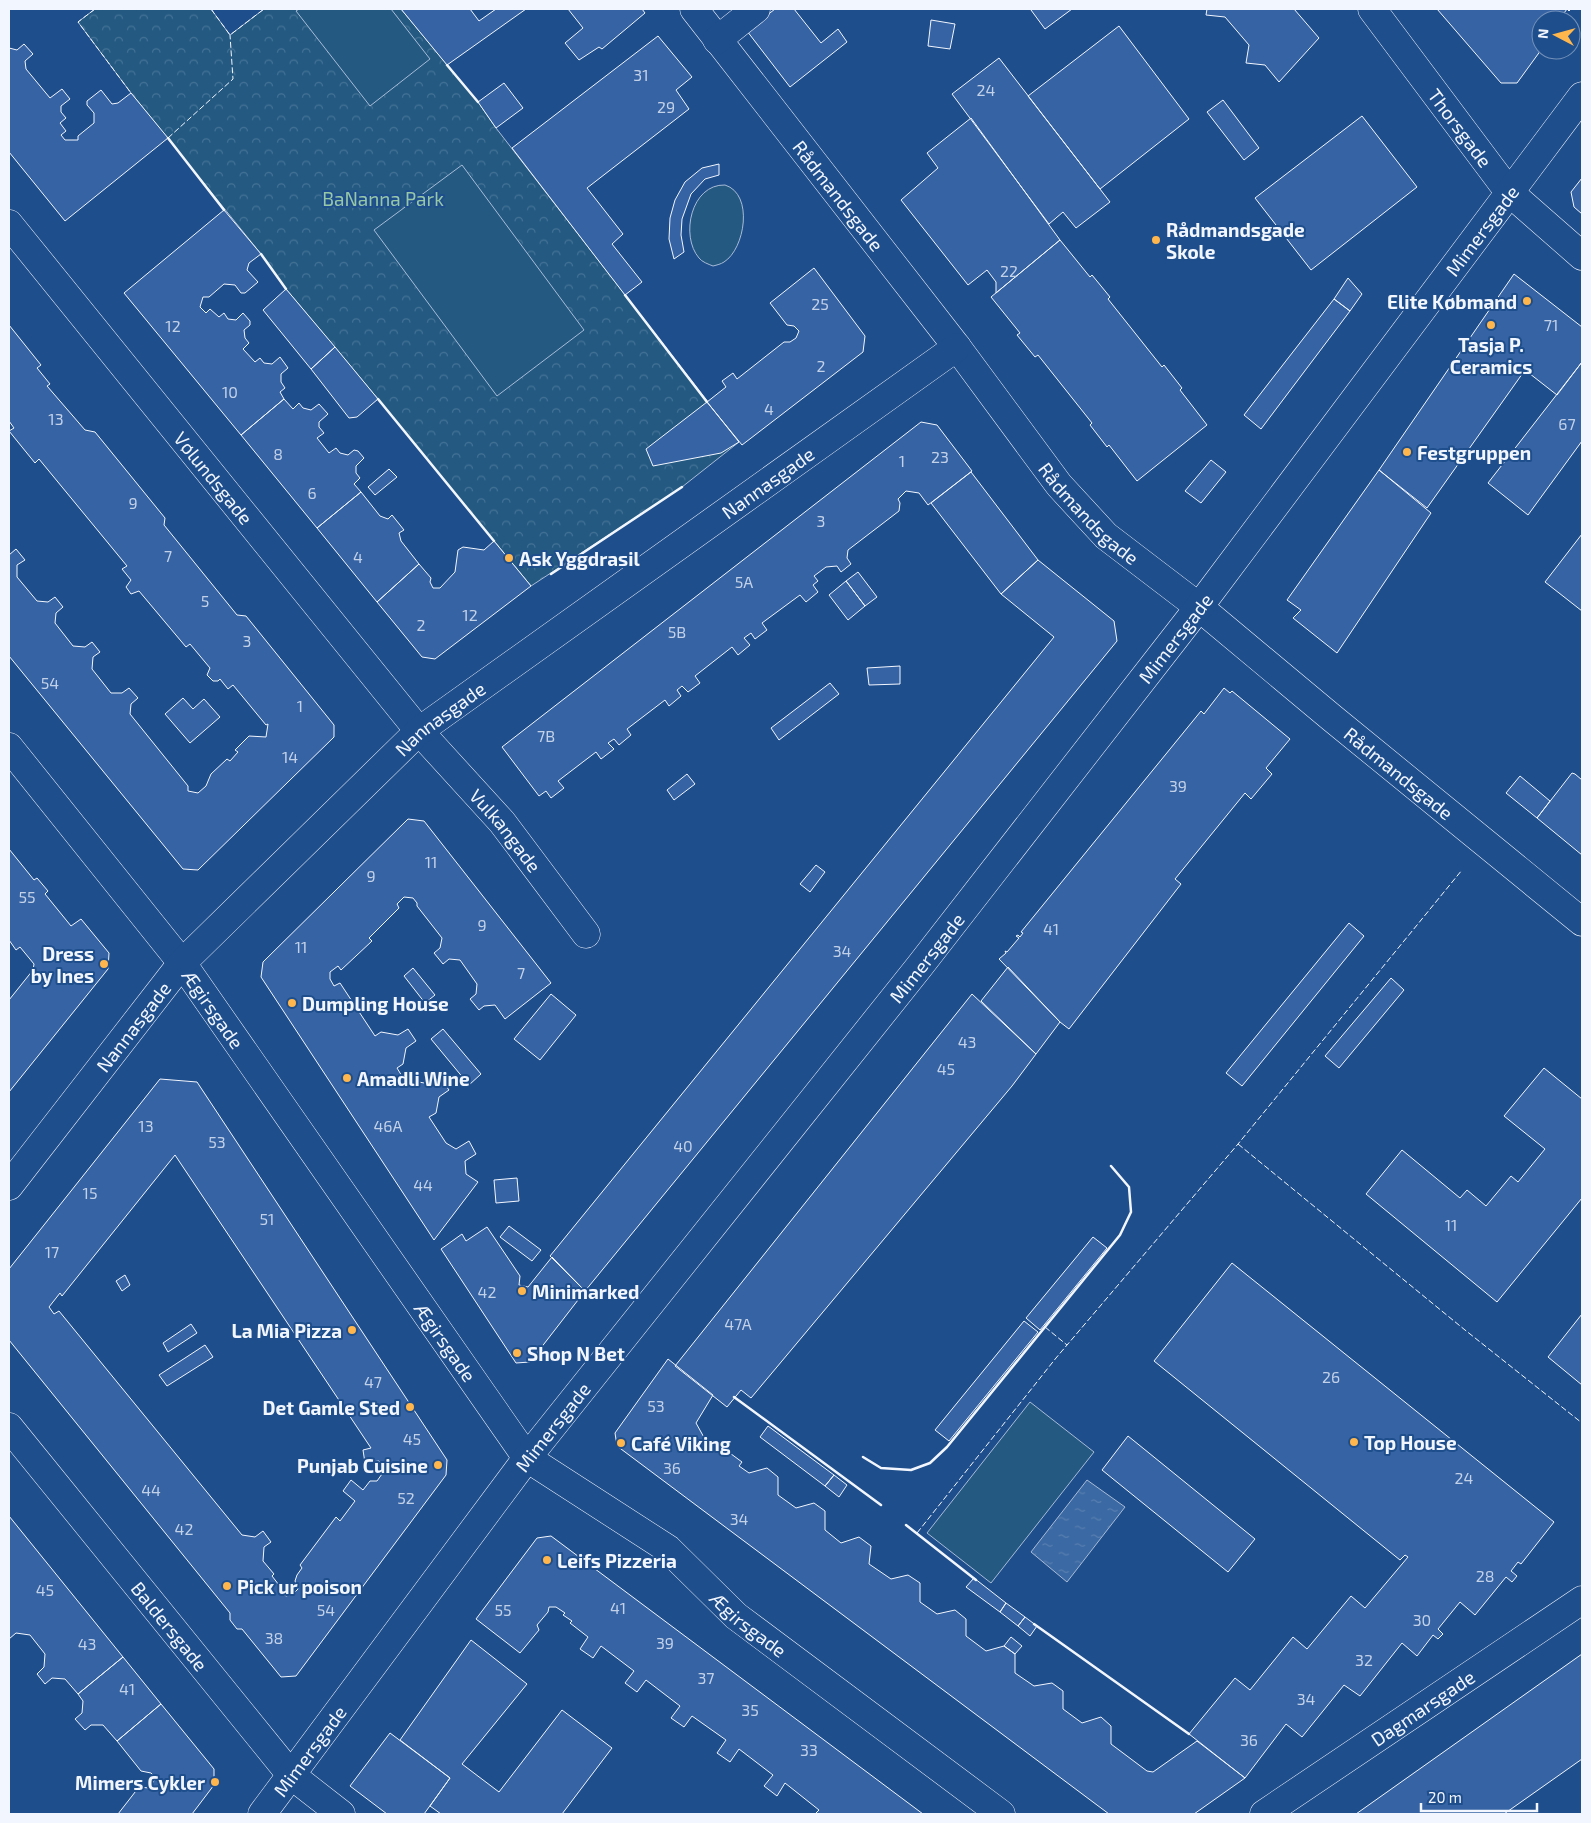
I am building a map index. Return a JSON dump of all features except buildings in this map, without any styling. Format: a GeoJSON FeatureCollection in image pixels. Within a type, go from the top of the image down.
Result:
{"type":"FeatureCollection","features":[{"type":"Feature","properties":{"kind":"street","name":"Rådmandsgade"},"geometry":{"type":"LineString","coordinates":[[694,9],[957,347],[1059,485],[1106,536],[1199,608],[1582,922]]}},
{"type":"Feature","properties":{"kind":"street"},"geometry":{"type":"LineString","coordinates":[[718,40],[756,9]]}},
{"type":"Feature","properties":{"kind":"street","name":"Thorsgade"},"geometry":{"type":"LineString","coordinates":[[1372,9],[1509,192],[1582,256]]}},
{"type":"Feature","properties":{"kind":"street","name":"Mimersgade"},"geometry":{"type":"LineString","coordinates":[[262,1814],[527,1458],[919,967],[1199,608],[1582,96]]}},
{"type":"Feature","properties":{"kind":"street","name":"Vølundsgade"},"geometry":{"type":"LineString","coordinates":[[9,224],[419,731]]}},
{"type":"Feature","properties":{"kind":"street","name":"Nannasgade"},"geometry":{"type":"LineString","coordinates":[[9,1186],[182,963],[419,731],[957,347]]}},
{"type":"Feature","properties":{"kind":"street","name":"Vulkangade"},"geometry":{"type":"LineString","coordinates":[[419,731],[502,822],[586,934]]}},
{"type":"Feature","properties":{"kind":"street","name":"Ægirsgade"},"geometry":{"type":"LineString","coordinates":[[9,747],[182,963],[527,1458],[668,1548],[736,1616],[1001,1814]]}},
{"type":"Feature","properties":{"kind":"street","name":"Baldersgade"},"geometry":{"type":"LineString","coordinates":[[9,1427],[291,1775],[341,1814]]}},
{"type":"Feature","properties":{"kind":"street","name":"Dagmarsgade"},"geometry":{"type":"LineString","coordinates":[[1264,1814],[1582,1600]]}},
{"type":"Feature","properties":{"kind":"green space","name":"BaNanna Park"},"geometry":{"type":"Polygon","coordinates":[[[95,9],[211,9],[230,35],[264,9],[401,9],[478,102],[496,128],[739,442],[682,487],[531,586],[286,289],[261,254],[131,93],[78,22],[95,9]]]}},
{"type":"Feature","properties":{"kind":"green space"},"geometry":{"type":"Polygon","coordinates":[[[299,9],[391,9],[430,59],[370,106],[296,11],[299,9]]]}},
{"type":"Feature","properties":{"kind":"green space"},"geometry":{"type":"Polygon","coordinates":[[[462,165],[584,330],[497,396],[374,230],[462,165]]]}},
{"type":"Feature","properties":{"kind":"green space"},"geometry":{"type":"Polygon","coordinates":[[[725,185],[734,190],[740,199],[743,210],[743,222],[737,246],[731,255],[723,263],[713,266],[700,259],[693,249],[690,225],[692,213],[704,193],[713,187],[725,185]]]}},
{"type":"Feature","properties":{"kind":"green space"},"geometry":{"type":"Polygon","coordinates":[[[1030,1402],[1094,1452],[991,1583],[927,1533],[1030,1402]]]}},
{"type":"Feature","properties":{"kind":"water"},"geometry":{"type":"Polygon","coordinates":[[[1087,1480],[1125,1507],[1067,1582],[1031,1552],[1087,1480]]]}},
{"type":"Feature","properties":{"kind":"fence"},"geometry":{"type":"LineString","coordinates":[[95,9],[78,22],[131,93]]}},
{"type":"Feature","properties":{"kind":"fence"},"geometry":{"type":"LineString","coordinates":[[211,9],[230,35],[264,9]]}},
{"type":"Feature","properties":{"kind":"fence"},"geometry":{"type":"LineString","coordinates":[[168,138],[233,79],[230,35]]}},
{"type":"Feature","properties":{"kind":"fence"},"geometry":{"type":"LineString","coordinates":[[917,1533],[1056,1358],[1238,1144],[1462,870]]}},
{"type":"Feature","properties":{"kind":"fence"},"geometry":{"type":"LineString","coordinates":[[1238,1144],[1582,1423]]}},
{"type":"Feature","properties":{"kind":"fence"},"geometry":{"type":"LineString","coordinates":[[1045,1327],[1067,1345]]}},
{"type":"Feature","properties":{"kind":"wall"},"geometry":{"type":"LineString","coordinates":[[447,65],[478,102]]}},
{"type":"Feature","properties":{"kind":"wall"},"geometry":{"type":"LineString","coordinates":[[168,138],[224,210]]}},
{"type":"Feature","properties":{"kind":"wall"},"geometry":{"type":"LineString","coordinates":[[261,254],[286,289]]}},
{"type":"Feature","properties":{"kind":"wall"},"geometry":{"type":"LineString","coordinates":[[625,295],[707,402]]}},
{"type":"Feature","properties":{"kind":"wall"},"geometry":{"type":"LineString","coordinates":[[378,399],[494,541]]}},
{"type":"Feature","properties":{"kind":"wall"},"geometry":{"type":"LineString","coordinates":[[551,574],[682,487]]}},
{"type":"Feature","properties":{"kind":"wall"},"geometry":{"type":"LineString","coordinates":[[863,1457],[881,1468],[911,1470],[930,1463],[947,1447],[1120,1235],[1131,1212],[1129,1187],[1111,1166]]}},
{"type":"Feature","properties":{"kind":"wall"},"geometry":{"type":"LineString","coordinates":[[734,1397],[881,1505]]}},
{"type":"Feature","properties":{"kind":"wall"},"geometry":{"type":"LineString","coordinates":[[906,1525],[976,1580]]}},
{"type":"Feature","properties":{"kind":"wall"},"geometry":{"type":"LineString","coordinates":[[1034,1624],[1189,1734]]}},
{"type":"Feature","properties":{"kind":"place","name":"Rådmandsgade Skole"},"geometry":{"type":"Point","coordinates":[1156,240]}},
{"type":"Feature","properties":{"kind":"place","name":"Elite Købmand"},"geometry":{"type":"Point","coordinates":[1527,301]}},
{"type":"Feature","properties":{"kind":"place","name":"Tasja P. Ceramics"},"geometry":{"type":"Point","coordinates":[1491,325]}},
{"type":"Feature","properties":{"kind":"place","name":"Festgruppen"},"geometry":{"type":"Point","coordinates":[1407,452]}},
{"type":"Feature","properties":{"kind":"place","name":"Ask Yggdrasil"},"geometry":{"type":"Point","coordinates":[509,558]}},
{"type":"Feature","properties":{"kind":"place","name":"Dress by Ines"},"geometry":{"type":"Point","coordinates":[104,964]}},
{"type":"Feature","properties":{"kind":"place","name":"Dumpling House"},"geometry":{"type":"Point","coordinates":[292,1003]}},
{"type":"Feature","properties":{"kind":"place","name":"Amadli Wine"},"geometry":{"type":"Point","coordinates":[347,1078]}},
{"type":"Feature","properties":{"kind":"place","name":"Minimarked"},"geometry":{"type":"Point","coordinates":[522,1291]}},
{"type":"Feature","properties":{"kind":"place","name":"La Mia Pizza"},"geometry":{"type":"Point","coordinates":[352,1330]}},
{"type":"Feature","properties":{"kind":"place","name":"Shop N Bet"},"geometry":{"type":"Point","coordinates":[517,1353]}},
{"type":"Feature","properties":{"kind":"place","name":"Det Gamle Sted"},"geometry":{"type":"Point","coordinates":[410,1407]}},
{"type":"Feature","properties":{"kind":"place","name":"Top House"},"geometry":{"type":"Point","coordinates":[1354,1442]}},
{"type":"Feature","properties":{"kind":"place","name":"Café Viking"},"geometry":{"type":"Point","coordinates":[621,1443]}},
{"type":"Feature","properties":{"kind":"place","name":"Punjab Cuisine"},"geometry":{"type":"Point","coordinates":[438,1465]}},
{"type":"Feature","properties":{"kind":"place","name":"Leifs Pizzeria"},"geometry":{"type":"Point","coordinates":[547,1560]}},
{"type":"Feature","properties":{"kind":"place","name":"Pick ur poison"},"geometry":{"type":"Point","coordinates":[227,1586]}},
{"type":"Feature","properties":{"kind":"place","name":"Mimers Cykler"},"geometry":{"type":"Point","coordinates":[215,1782]}}]}
